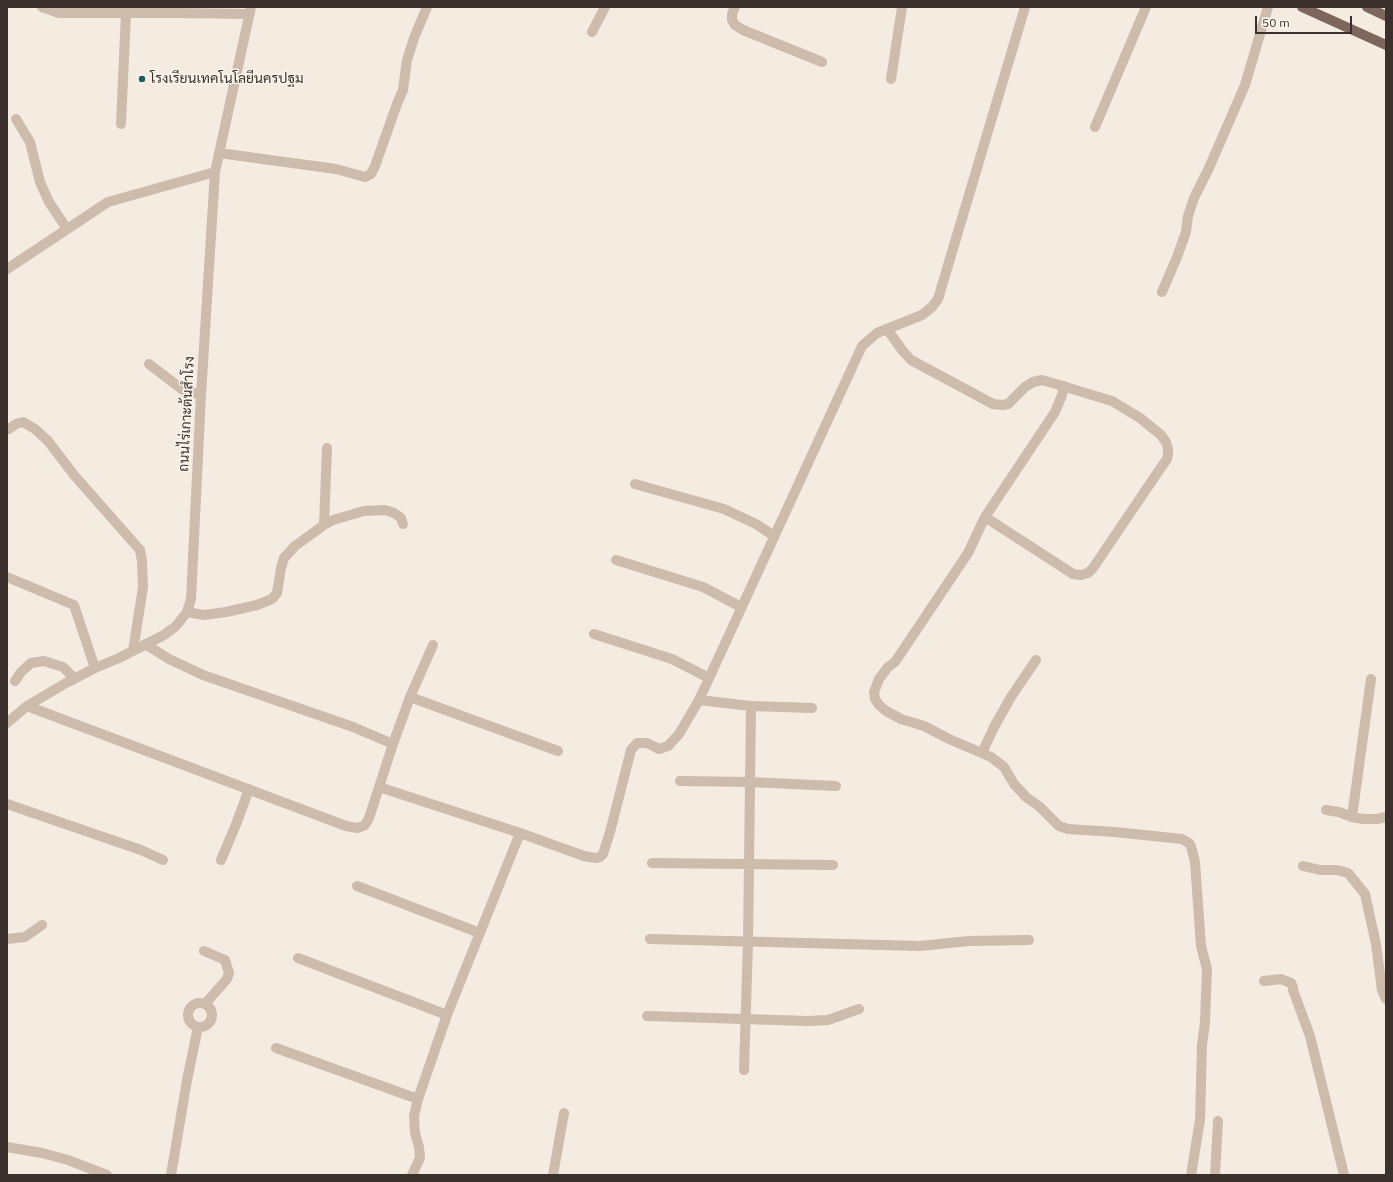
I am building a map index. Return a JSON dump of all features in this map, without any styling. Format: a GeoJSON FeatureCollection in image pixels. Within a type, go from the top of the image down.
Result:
{"type":"FeatureCollection","features":[{"type":"Feature","properties":{"kind":"main road"},"geometry":{"type":"LineString","coordinates":[[1302,7],[1386,45]]}},
{"type":"Feature","properties":{"kind":"main road"},"geometry":{"type":"LineString","coordinates":[[1367,7],[1386,16]]}},
{"type":"Feature","properties":{"kind":"street"},"geometry":{"type":"LineString","coordinates":[[42,7],[59,13],[251,11]]}},
{"type":"Feature","properties":{"kind":"street"},"geometry":{"type":"LineString","coordinates":[[219,153],[336,169],[365,177],[371,174],[403,90],[407,60],[414,38],[427,7]]}},
{"type":"Feature","properties":{"kind":"street"},"geometry":{"type":"LineString","coordinates":[[592,32],[605,7]]}},
{"type":"Feature","properties":{"kind":"street"},"geometry":{"type":"LineString","coordinates":[[735,7],[732,14],[732,20],[735,25],[743,30],[822,62]]}},
{"type":"Feature","properties":{"kind":"street"},"geometry":{"type":"LineString","coordinates":[[891,79],[902,7]]}},
{"type":"Feature","properties":{"kind":"street"},"geometry":{"type":"LineString","coordinates":[[379,787],[520,833],[584,856],[596,858],[600,857],[610,832],[631,750],[637,743],[647,743],[659,749],[668,746],[679,734],[699,700],[862,346],[877,333],[922,315],[932,307],[938,299],[1025,7]]}},
{"type":"Feature","properties":{"kind":"street"},"geometry":{"type":"LineString","coordinates":[[1095,127],[1146,7]]}},
{"type":"Feature","properties":{"kind":"street"},"geometry":{"type":"LineString","coordinates":[[1162,292],[1186,232],[1188,216],[1194,198],[1209,168],[1245,85],[1268,7]]}},
{"type":"Feature","properties":{"kind":"street","name":"ถนนไร่เกาะต้นสำโรง"},"geometry":{"type":"LineString","coordinates":[[7,722],[27,706],[74,678],[164,635],[176,626],[187,612],[191,599],[201,395],[215,172],[251,11]]}},
{"type":"Feature","properties":{"kind":"street"},"geometry":{"type":"LineString","coordinates":[[121,124],[126,13]]}},
{"type":"Feature","properties":{"kind":"street"},"geometry":{"type":"LineString","coordinates":[[16,119],[30,142],[40,182],[49,202],[67,229]]}},
{"type":"Feature","properties":{"kind":"street"},"geometry":{"type":"LineString","coordinates":[[7,269],[108,202],[215,172]]}},
{"type":"Feature","properties":{"kind":"street"},"geometry":{"type":"LineString","coordinates":[[887,329],[911,360],[994,404],[1008,404],[1025,387],[1033,382],[1049,382],[1112,401],[1152,427],[1166,442],[1168,449],[1167,459],[1093,568],[1088,573],[1081,575],[1073,574],[985,517]]}},
{"type":"Feature","properties":{"kind":"street"},"geometry":{"type":"LineString","coordinates":[[149,364],[183,390],[201,395]]}},
{"type":"Feature","properties":{"kind":"street"},"geometry":{"type":"LineString","coordinates":[[1064,386],[1060,403],[1055,412],[985,517],[968,553],[895,662],[888,667],[879,679],[874,692],[875,699],[879,705],[891,714],[901,719],[924,726],[990,757],[1004,767],[1014,784],[1026,797],[1040,807],[1060,826],[1068,829],[1182,839],[1190,844],[1195,862],[1201,946],[1207,969],[1205,1022],[1202,1045],[1200,1120],[1191,1175]]}},
{"type":"Feature","properties":{"kind":"street"},"geometry":{"type":"LineString","coordinates":[[9,429],[16,424],[23,422],[35,429],[48,441],[74,474],[140,550],[143,587],[133,651]]}},
{"type":"Feature","properties":{"kind":"street"},"geometry":{"type":"LineString","coordinates":[[324,525],[327,448]]}},
{"type":"Feature","properties":{"kind":"street"},"geometry":{"type":"LineString","coordinates":[[635,484],[724,509],[756,524],[774,536]]}},
{"type":"Feature","properties":{"kind":"street"},"geometry":{"type":"LineString","coordinates":[[187,612],[204,615],[226,612],[256,605],[272,599],[277,593],[280,568],[284,558],[295,546],[333,520],[364,511],[385,510],[394,513],[401,518],[403,524]]}},
{"type":"Feature","properties":{"kind":"street"},"geometry":{"type":"LineString","coordinates":[[616,560],[704,587],[741,607]]}},
{"type":"Feature","properties":{"kind":"street"},"geometry":{"type":"LineString","coordinates":[[7,577],[74,605],[95,668]]}},
{"type":"Feature","properties":{"kind":"street"},"geometry":{"type":"LineString","coordinates":[[594,634],[672,659],[709,678]]}},
{"type":"Feature","properties":{"kind":"street"},"geometry":{"type":"LineString","coordinates":[[145,644],[169,659],[203,675],[353,727],[393,744]]}},
{"type":"Feature","properties":{"kind":"street"},"geometry":{"type":"LineString","coordinates":[[27,706],[346,826],[358,828],[365,825],[369,818],[410,697],[433,645]]}},
{"type":"Feature","properties":{"kind":"street"},"geometry":{"type":"LineString","coordinates":[[982,753],[994,727],[1011,697],[1036,660]]}},
{"type":"Feature","properties":{"kind":"street"},"geometry":{"type":"LineString","coordinates":[[15,681],[21,672],[31,663],[44,661],[63,667],[74,678]]}},
{"type":"Feature","properties":{"kind":"street"},"geometry":{"type":"LineString","coordinates":[[1352,817],[1371,679]]}},
{"type":"Feature","properties":{"kind":"street"},"geometry":{"type":"LineString","coordinates":[[410,697],[558,751]]}},
{"type":"Feature","properties":{"kind":"street"},"geometry":{"type":"LineString","coordinates":[[699,700],[751,706],[812,708]]}},
{"type":"Feature","properties":{"kind":"street"},"geometry":{"type":"LineString","coordinates":[[744,1070],[748,942],[751,706]]}},
{"type":"Feature","properties":{"kind":"street"},"geometry":{"type":"LineString","coordinates":[[680,781],[750,782],[836,786]]}},
{"type":"Feature","properties":{"kind":"street"},"geometry":{"type":"LineString","coordinates":[[221,860],[249,789]]}},
{"type":"Feature","properties":{"kind":"street"},"geometry":{"type":"LineString","coordinates":[[7,804],[140,850],[163,860]]}},
{"type":"Feature","properties":{"kind":"street"},"geometry":{"type":"LineString","coordinates":[[1326,810],[1339,812],[1352,817],[1377,819],[1386,818]]}},
{"type":"Feature","properties":{"kind":"street"},"geometry":{"type":"LineString","coordinates":[[412,1175],[420,1158],[415,1133],[414,1116],[418,1098],[447,1016],[520,833]]}},
{"type":"Feature","properties":{"kind":"street"},"geometry":{"type":"LineString","coordinates":[[652,863],[833,866]]}},
{"type":"Feature","properties":{"kind":"street"},"geometry":{"type":"LineString","coordinates":[[1303,866],[1320,870],[1337,870],[1348,873],[1365,894],[1376,944],[1382,990],[1386,999]]}},
{"type":"Feature","properties":{"kind":"street"},"geometry":{"type":"LineString","coordinates":[[357,886],[480,933]]}},
{"type":"Feature","properties":{"kind":"street"},"geometry":{"type":"LineString","coordinates":[[7,939],[25,937],[42,925]]}},
{"type":"Feature","properties":{"kind":"street"},"geometry":{"type":"LineString","coordinates":[[650,939],[920,946],[969,941],[1029,940]]}},
{"type":"Feature","properties":{"kind":"street"},"geometry":{"type":"LineString","coordinates":[[204,951],[225,960],[229,973],[227,979],[205,1004]]}},
{"type":"Feature","properties":{"kind":"street"},"geometry":{"type":"LineString","coordinates":[[298,958],[447,1016]]}},
{"type":"Feature","properties":{"kind":"street"},"geometry":{"type":"LineString","coordinates":[[1264,981],[1281,979],[1291,983],[1293,987],[1310,1036],[1344,1175]]}},
{"type":"Feature","properties":{"kind":"street"},"geometry":{"type":"LineString","coordinates":[[198,1003],[205,1004],[211,1009],[211,1020],[206,1026],[195,1026],[189,1021],[188,1014],[191,1007],[198,1003]]}},
{"type":"Feature","properties":{"kind":"street"},"geometry":{"type":"LineString","coordinates":[[647,1016],[808,1021],[828,1020],[859,1009]]}},
{"type":"Feature","properties":{"kind":"street"},"geometry":{"type":"LineString","coordinates":[[171,1175],[187,1080],[198,1027]]}},
{"type":"Feature","properties":{"kind":"street"},"geometry":{"type":"LineString","coordinates":[[276,1048],[418,1098]]}},
{"type":"Feature","properties":{"kind":"street"},"geometry":{"type":"LineString","coordinates":[[553,1175],[564,1114]]}},
{"type":"Feature","properties":{"kind":"street"},"geometry":{"type":"LineString","coordinates":[[1215,1175],[1218,1121]]}},
{"type":"Feature","properties":{"kind":"street"},"geometry":{"type":"LineString","coordinates":[[7,1147],[42,1153],[68,1160],[108,1175]]}},
{"type":"Feature","properties":{"kind":"place","name":"โรงเรียนเทคโนโลยีนครปฐม"},"geometry":{"type":"Point","coordinates":[142,79]}}]}
